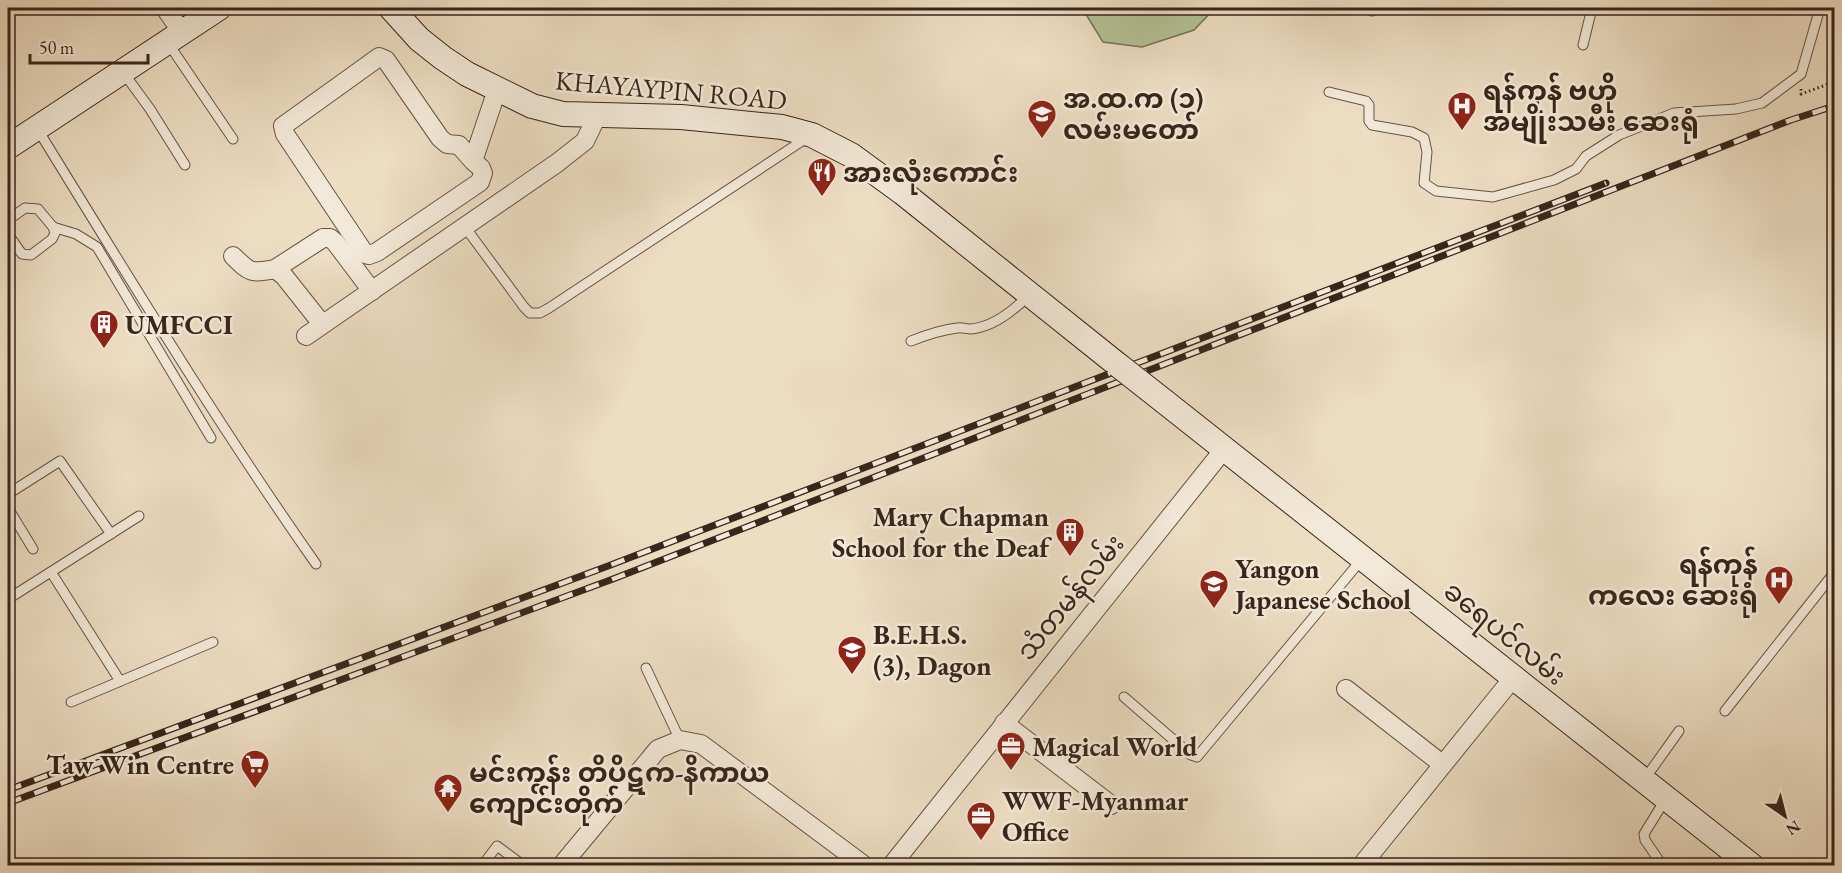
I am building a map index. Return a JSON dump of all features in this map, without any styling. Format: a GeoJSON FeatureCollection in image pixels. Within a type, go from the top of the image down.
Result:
{"type":"FeatureCollection","features":[{"type":"Feature","properties":{"kind":"street"},"geometry":{"type":"LineString","coordinates":[[165,8],[174,36]]}},
{"type":"Feature","properties":{"kind":"street"},"geometry":{"type":"LineString","coordinates":[[8,146],[219,8]]}},
{"type":"Feature","properties":{"kind":"street","name":"KHAYAYPIN ROAD"},"geometry":{"type":"LineString","coordinates":[[391,8],[419,39],[467,74],[532,106],[563,114],[681,117],[782,127],[812,135],[851,155],[903,193],[1165,402]]}},
{"type":"Feature","properties":{"kind":"street"},"geometry":{"type":"LineString","coordinates":[[379,57],[386,60],[440,138],[447,144],[459,145],[473,161],[483,173],[480,182],[377,252],[369,255],[340,218],[285,134],[283,126],[379,57]]}},
{"type":"Feature","properties":{"kind":"street"},"geometry":{"type":"LineString","coordinates":[[473,161],[497,90]]}},
{"type":"Feature","properties":{"kind":"street"},"geometry":{"type":"LineString","coordinates":[[306,336],[557,163],[585,141],[597,116]]}},
{"type":"Feature","properties":{"kind":"street"},"geometry":{"type":"LineString","coordinates":[[233,256],[246,269],[255,272],[275,269],[324,238],[330,238],[372,291]]}},
{"type":"Feature","properties":{"kind":"street"},"geometry":{"type":"LineString","coordinates":[[275,269],[284,276],[322,324]]}},
{"type":"Feature","properties":{"kind":"street","name":"ခရေပင်လမ်း"},"geometry":{"type":"LineString","coordinates":[[1165,402],[1752,866]]}},
{"type":"Feature","properties":{"kind":"street","name":"သံတမန်လမ်း"},"geometry":{"type":"LineString","coordinates":[[891,866],[1225,448]]}},
{"type":"Feature","properties":{"kind":"street"},"geometry":{"type":"LineString","coordinates":[[1361,866],[1514,678]]}},
{"type":"Feature","properties":{"kind":"street"},"geometry":{"type":"LineString","coordinates":[[1346,689],[1442,764]]}},
{"type":"Feature","properties":{"kind":"street"},"geometry":{"type":"LineString","coordinates":[[1004,723],[1111,805]]}},
{"type":"Feature","properties":{"kind":"street"},"geometry":{"type":"LineString","coordinates":[[561,866],[658,749],[680,740],[700,744],[866,866]]}},
{"type":"Feature","properties":{"kind":"lane"},"geometry":{"type":"LineString","coordinates":[[1583,45],[1592,8]]}},
{"type":"Feature","properties":{"kind":"lane"},"geometry":{"type":"LineString","coordinates":[[1329,92],[1366,101],[1370,105],[1369,121],[1372,125],[1412,132],[1424,138],[1426,152],[1424,183],[1436,191],[1493,197],[1554,180],[1576,169],[1586,156],[1619,135],[1674,113],[1736,109],[1762,103],[1801,74],[1820,8]]}},
{"type":"Feature","properties":{"kind":"lane"},"geometry":{"type":"LineString","coordinates":[[174,36],[233,139]]}},
{"type":"Feature","properties":{"kind":"lane"},"geometry":{"type":"LineString","coordinates":[[122,70],[185,165]]}},
{"type":"Feature","properties":{"kind":"lane"},"geometry":{"type":"LineString","coordinates":[[37,128],[169,343],[316,564]]}},
{"type":"Feature","properties":{"kind":"lane"},"geometry":{"type":"LineString","coordinates":[[465,227],[530,313],[540,313],[812,135]]}},
{"type":"Feature","properties":{"kind":"lane"},"geometry":{"type":"LineString","coordinates":[[8,220],[25,208],[31,207],[38,209],[56,233],[52,239],[31,255],[22,254],[8,234]]}},
{"type":"Feature","properties":{"kind":"lane"},"geometry":{"type":"LineString","coordinates":[[53,227],[76,234],[97,247],[211,438]]}},
{"type":"Feature","properties":{"kind":"lane"},"geometry":{"type":"LineString","coordinates":[[911,341],[935,332],[959,327],[972,329],[997,320],[1012,311],[1030,294]]}},
{"type":"Feature","properties":{"kind":"lane"},"geometry":{"type":"LineString","coordinates":[[8,494],[60,461],[111,534]]}},
{"type":"Feature","properties":{"kind":"lane"},"geometry":{"type":"LineString","coordinates":[[8,508],[33,549]]}},
{"type":"Feature","properties":{"kind":"lane"},"geometry":{"type":"LineString","coordinates":[[8,599],[139,516]]}},
{"type":"Feature","properties":{"kind":"lane"},"geometry":{"type":"LineString","coordinates":[[1124,697],[1191,755],[1197,757],[1363,557]]}},
{"type":"Feature","properties":{"kind":"lane"},"geometry":{"type":"LineString","coordinates":[[51,572],[120,681]]}},
{"type":"Feature","properties":{"kind":"lane"},"geometry":{"type":"LineString","coordinates":[[1725,711],[1834,573]]}},
{"type":"Feature","properties":{"kind":"lane"},"geometry":{"type":"LineString","coordinates":[[71,702],[213,642]]}},
{"type":"Feature","properties":{"kind":"lane"},"geometry":{"type":"LineString","coordinates":[[646,668],[680,740]]}},
{"type":"Feature","properties":{"kind":"lane"},"geometry":{"type":"LineString","coordinates":[[1643,781],[1678,731]]}},
{"type":"Feature","properties":{"kind":"lane"},"geometry":{"type":"LineString","coordinates":[[1658,859],[1644,834],[1666,798]]}},
{"type":"Feature","properties":{"kind":"lane"},"geometry":{"type":"LineString","coordinates":[[482,866],[497,846],[524,866]]}},
{"type":"Feature","properties":{"kind":"lane"},"geometry":{"type":"LineString","coordinates":[[1829,865],[1834,858]]}},
{"type":"Feature","properties":{"kind":"path"},"geometry":{"type":"LineString","coordinates":[[1801,74],[1801,94],[1834,82]]}},
{"type":"Feature","properties":{"kind":"green space"},"geometry":{"type":"Polygon","coordinates":[[[1082,8],[1215,8],[1194,30],[1142,47],[1103,42],[1082,8]]]}},
{"type":"Feature","properties":{"kind":"railway"},"geometry":{"type":"LineString","coordinates":[[8,803],[613,579],[1791,120],[1834,106]]}},
{"type":"Feature","properties":{"kind":"railway"},"geometry":{"type":"LineString","coordinates":[[8,790],[608,566],[1606,183]]}},
{"type":"Feature","properties":{"kind":"place","name":"ရန်ကုန် ဗဟို အမျိုးသမီး ဆေးရုံ"},"geometry":{"type":"Point","coordinates":[1462,132]}},
{"type":"Feature","properties":{"kind":"place","name":"အ.ထ.က (၁) လမ်းမတော်"},"geometry":{"type":"Point","coordinates":[1042,140]}},
{"type":"Feature","properties":{"kind":"place","name":"အားလုံးကောင်း"},"geometry":{"type":"Point","coordinates":[822,198]}},
{"type":"Feature","properties":{"kind":"place","name":"UMFCCI"},"geometry":{"type":"Point","coordinates":[104,350]}},
{"type":"Feature","properties":{"kind":"place","name":"Mary Chapman School for the Deaf"},"geometry":{"type":"Point","coordinates":[1070,558]}},
{"type":"Feature","properties":{"kind":"place","name":"ရန်ကုန် ကလေး ဆေးရုံ"},"geometry":{"type":"Point","coordinates":[1779,606]}},
{"type":"Feature","properties":{"kind":"place","name":"Yangon Japanese School"},"geometry":{"type":"Point","coordinates":[1214,610]}},
{"type":"Feature","properties":{"kind":"place","name":"B.E.H.S. (3), Dagon"},"geometry":{"type":"Point","coordinates":[852,676]}},
{"type":"Feature","properties":{"kind":"place","name":"Magical World"},"geometry":{"type":"Point","coordinates":[1011,772]}},
{"type":"Feature","properties":{"kind":"place","name":"Taw Win Centre"},"geometry":{"type":"Point","coordinates":[255,790]}},
{"type":"Feature","properties":{"kind":"place","name":"မင်းကွန်း တိပိဋက-နိကာယ ကျောင်းတိုက်"},"geometry":{"type":"Point","coordinates":[448,814]}},
{"type":"Feature","properties":{"kind":"place","name":"WWF-Myanmar Office"},"geometry":{"type":"Point","coordinates":[981,842]}}]}
